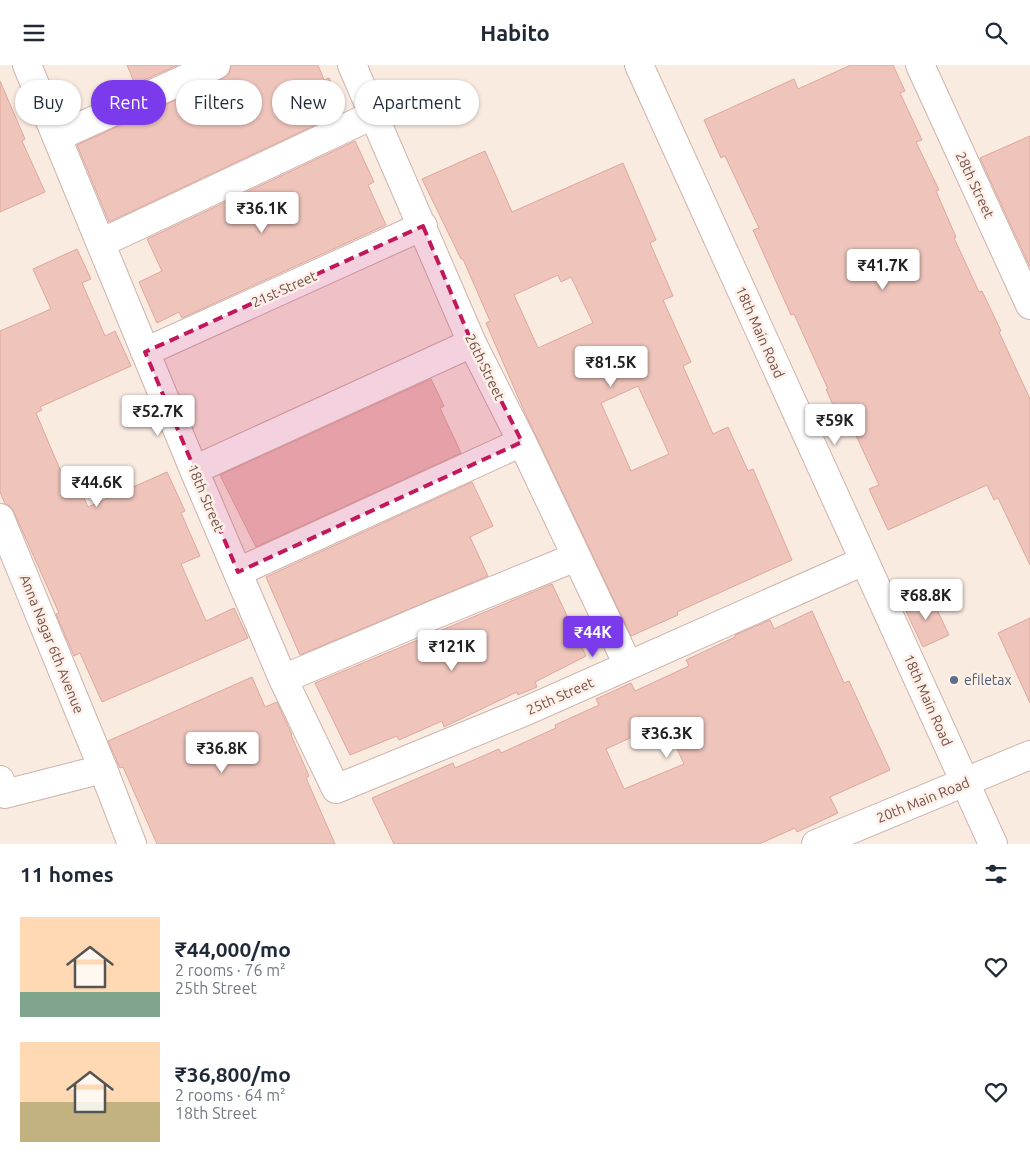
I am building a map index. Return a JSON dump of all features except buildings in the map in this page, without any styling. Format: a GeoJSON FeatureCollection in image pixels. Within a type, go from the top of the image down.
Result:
{"type":"FeatureCollection","features":[{"type":"Feature","properties":{"kind":"street","name":"18th Street"},"geometry":{"type":"LineString","coordinates":[[27,65],[194,470],[284,679],[336,789]]}},
{"type":"Feature","properties":{"kind":"street"},"geometry":{"type":"LineString","coordinates":[[57,137],[216,65]]}},
{"type":"Feature","properties":{"kind":"street","name":"26th Street"},"geometry":{"type":"LineString","coordinates":[[352,65],[359,80]]}},
{"type":"Feature","properties":{"kind":"street","name":"18th Main Road"},"geometry":{"type":"LineString","coordinates":[[639,65],[993,844]]}},
{"type":"Feature","properties":{"kind":"street","name":"28th Street"},"geometry":{"type":"LineString","coordinates":[[920,65],[1030,305]]}},
{"type":"Feature","properties":{"kind":"street"},"geometry":{"type":"LineString","coordinates":[[101,243],[355,123]]}},
{"type":"Feature","properties":{"kind":"street","name":"26th Street"},"geometry":{"type":"LineString","coordinates":[[380,125],[472,343],[522,442],[628,665]]}},
{"type":"Feature","properties":{"kind":"street","name":"21st Street"},"geometry":{"type":"LineString","coordinates":[[145,352],[423,226]]}},
{"type":"Feature","properties":{"kind":"street"},"geometry":{"type":"LineString","coordinates":[[194,470],[472,343]]}},
{"type":"Feature","properties":{"kind":"street"},"geometry":{"type":"LineString","coordinates":[[238,573],[522,442]]}},
{"type":"Feature","properties":{"kind":"street","name":"Anna Nagar 6th Avenue"},"geometry":{"type":"LineString","coordinates":[[0,518],[132,844]]}},
{"type":"Feature","properties":{"kind":"street"},"geometry":{"type":"LineString","coordinates":[[284,679],[576,557]]}},
{"type":"Feature","properties":{"kind":"street","name":"25th Street"},"geometry":{"type":"LineString","coordinates":[[336,789],[526,711],[864,561]]}},
{"type":"Feature","properties":{"kind":"street","name":"20th Main Road"},"geometry":{"type":"LineString","coordinates":[[816,844],[1030,755]]}},
{"type":"Feature","properties":{"kind":"street"},"geometry":{"type":"LineString","coordinates":[[2,790],[103,769]]}},
{"type":"Feature","properties":{"kind":"highlighted area"},"geometry":{"type":"Polygon","coordinates":[[[423,226],[472,343],[522,442],[238,572],[145,352],[423,226]]]}},
{"type":"Feature","properties":{"kind":"place","name":"efiletax"},"geometry":{"type":"Point","coordinates":[954,680]}}]}
